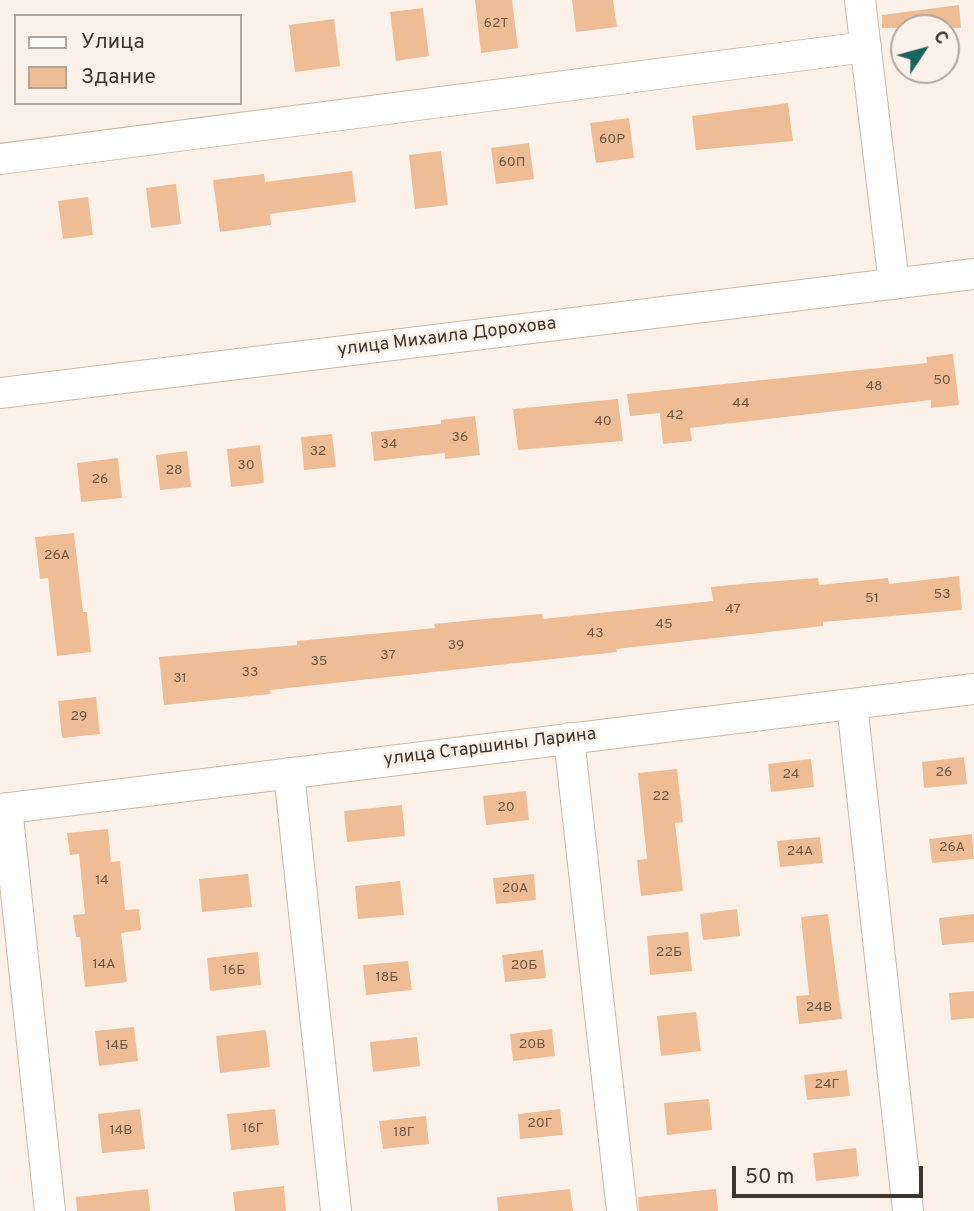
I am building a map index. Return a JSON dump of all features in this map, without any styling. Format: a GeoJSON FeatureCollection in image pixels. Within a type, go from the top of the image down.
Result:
{"type":"FeatureCollection","features":[{"type":"Feature","properties":{"kind":"street"},"geometry":{"type":"LineString","coordinates":[[860,0],[894,284]]}},
{"type":"Feature","properties":{"kind":"street"},"geometry":{"type":"LineString","coordinates":[[0,159],[866,47]]}},
{"type":"Feature","properties":{"kind":"street","name":"улица Михаила Дорохова"},"geometry":{"type":"LineString","coordinates":[[0,393],[974,274]]}},
{"type":"Feature","properties":{"kind":"street","name":"улица Старшины Ларина"},"geometry":{"type":"LineString","coordinates":[[50,1211],[4,808],[974,689]]}},
{"type":"Feature","properties":{"kind":"street"},"geometry":{"type":"LineString","coordinates":[[852,704],[908,1211]]}},
{"type":"Feature","properties":{"kind":"street"},"geometry":{"type":"LineString","coordinates":[[569,738],[622,1211]]}},
{"type":"Feature","properties":{"kind":"street"},"geometry":{"type":"LineString","coordinates":[[289,773],[336,1211]]}},
{"type":"Feature","properties":{"kind":"building"},"geometry":{"type":"Polygon","coordinates":[[[475,0],[512,0],[518,48],[481,53],[475,0]]]}},
{"type":"Feature","properties":{"kind":"building"},"geometry":{"type":"Polygon","coordinates":[[[572,0],[613,0],[617,27],[576,32],[572,0]]]}},
{"type":"Feature","properties":{"kind":"building"},"geometry":{"type":"Polygon","coordinates":[[[959,5],[960,14],[890,14],[890,28],[882,28],[882,15],[959,5]]]}},
{"type":"Feature","properties":{"kind":"building"},"geometry":{"type":"Polygon","coordinates":[[[423,8],[429,56],[396,61],[390,12],[423,8]]]}},
{"type":"Feature","properties":{"kind":"building"},"geometry":{"type":"Polygon","coordinates":[[[334,19],[340,66],[295,72],[289,25],[334,19]]]}},
{"type":"Feature","properties":{"kind":"building"},"geometry":{"type":"Polygon","coordinates":[[[788,103],[793,141],[696,150],[692,116],[788,103]]]}},
{"type":"Feature","properties":{"kind":"building"},"geometry":{"type":"Polygon","coordinates":[[[629,118],[634,158],[596,163],[590,123],[629,118]]]}},
{"type":"Feature","properties":{"kind":"building"},"geometry":{"type":"Polygon","coordinates":[[[529,143],[534,179],[496,184],[491,148],[529,143]]]}},
{"type":"Feature","properties":{"kind":"building"},"geometry":{"type":"Polygon","coordinates":[[[441,151],[448,205],[415,209],[409,155],[441,151]]]}},
{"type":"Feature","properties":{"kind":"building"},"geometry":{"type":"Polygon","coordinates":[[[352,171],[356,202],[270,214],[271,225],[220,232],[213,180],[264,174],[265,182],[352,171]]]}},
{"type":"Feature","properties":{"kind":"building"},"geometry":{"type":"Polygon","coordinates":[[[176,184],[181,224],[151,228],[146,188],[176,184]]]}},
{"type":"Feature","properties":{"kind":"building"},"geometry":{"type":"Polygon","coordinates":[[[88,197],[93,235],[63,239],[58,201],[88,197]]]}},
{"type":"Feature","properties":{"kind":"building"},"geometry":{"type":"Polygon","coordinates":[[[953,354],[959,405],[931,408],[931,400],[690,428],[692,441],[663,444],[660,413],[630,416],[627,394],[927,363],[926,357],[953,354]]]}},
{"type":"Feature","properties":{"kind":"building"},"geometry":{"type":"Polygon","coordinates":[[[618,399],[623,441],[518,450],[513,409],[618,399]]]}},
{"type":"Feature","properties":{"kind":"building"},"geometry":{"type":"Polygon","coordinates":[[[475,416],[480,455],[445,459],[445,453],[374,461],[371,432],[441,424],[441,420],[475,416]]]}},
{"type":"Feature","properties":{"kind":"building"},"geometry":{"type":"Polygon","coordinates":[[[332,434],[336,467],[304,470],[301,437],[332,434]]]}},
{"type":"Feature","properties":{"kind":"building"},"geometry":{"type":"Polygon","coordinates":[[[260,445],[264,483],[231,487],[227,449],[260,445]]]}},
{"type":"Feature","properties":{"kind":"building"},"geometry":{"type":"Polygon","coordinates":[[[187,451],[191,487],[160,490],[156,455],[187,451]]]}},
{"type":"Feature","properties":{"kind":"building"},"geometry":{"type":"Polygon","coordinates":[[[118,458],[122,498],[81,502],[77,463],[118,458]]]}},
{"type":"Feature","properties":{"kind":"building"},"geometry":{"type":"Polygon","coordinates":[[[74,533],[83,612],[87,612],[91,652],[57,656],[48,578],[40,579],[35,537],[74,533]]]}},
{"type":"Feature","properties":{"kind":"building"},"geometry":{"type":"Polygon","coordinates":[[[959,576],[962,610],[823,622],[823,626],[616,649],[617,652],[270,690],[271,694],[164,705],[159,657],[297,645],[297,641],[435,628],[434,624],[473,620],[542,614],[543,619],[713,601],[711,587],[818,578],[819,585],[888,578],[889,584],[959,576]]]}},
{"type":"Feature","properties":{"kind":"building"},"geometry":{"type":"Polygon","coordinates":[[[96,697],[100,734],[62,738],[58,701],[96,697]]]}},
{"type":"Feature","properties":{"kind":"building"},"geometry":{"type":"Polygon","coordinates":[[[964,757],[967,784],[924,788],[922,762],[964,757]]]}},
{"type":"Feature","properties":{"kind":"building"},"geometry":{"type":"Polygon","coordinates":[[[811,759],[814,787],[771,792],[768,764],[811,759]]]}},
{"type":"Feature","properties":{"kind":"building"},"geometry":{"type":"Polygon","coordinates":[[[677,769],[683,822],[675,823],[683,891],[641,896],[637,860],[647,859],[638,773],[677,769]]]}},
{"type":"Feature","properties":{"kind":"building"},"geometry":{"type":"Polygon","coordinates":[[[526,791],[529,820],[486,825],[483,796],[526,791]]]}},
{"type":"Feature","properties":{"kind":"building"},"geometry":{"type":"Polygon","coordinates":[[[402,805],[405,836],[347,842],[344,811],[402,805]]]}},
{"type":"Feature","properties":{"kind":"building"},"geometry":{"type":"Polygon","coordinates":[[[108,829],[111,862],[120,861],[125,910],[139,909],[141,930],[121,933],[127,982],[85,987],[80,937],[76,937],[73,915],[85,914],[79,854],[70,855],[67,833],[108,829]]]}},
{"type":"Feature","properties":{"kind":"building"},"geometry":{"type":"Polygon","coordinates":[[[972,834],[974,859],[932,863],[929,839],[972,834]]]}},
{"type":"Feature","properties":{"kind":"building"},"geometry":{"type":"Polygon","coordinates":[[[820,837],[823,863],[780,867],[777,841],[820,837]]]}},
{"type":"Feature","properties":{"kind":"building"},"geometry":{"type":"Polygon","coordinates":[[[248,874],[252,907],[202,912],[199,879],[248,874]]]}},
{"type":"Feature","properties":{"kind":"building"},"geometry":{"type":"Polygon","coordinates":[[[534,874],[536,900],[496,904],[493,878],[534,874]]]}},
{"type":"Feature","properties":{"kind":"building"},"geometry":{"type":"Polygon","coordinates":[[[400,881],[404,915],[358,919],[355,886],[400,881]]]}},
{"type":"Feature","properties":{"kind":"building"},"geometry":{"type":"Polygon","coordinates":[[[737,909],[740,936],[703,940],[700,914],[737,909]]]}},
{"type":"Feature","properties":{"kind":"building"},"geometry":{"type":"Polygon","coordinates":[[[828,914],[842,1019],[799,1024],[796,996],[809,995],[801,917],[828,914]]]}},
{"type":"Feature","properties":{"kind":"building"},"geometry":{"type":"Polygon","coordinates":[[[974,914],[974,942],[942,945],[939,918],[974,914]]]}},
{"type":"Feature","properties":{"kind":"building"},"geometry":{"type":"Polygon","coordinates":[[[688,932],[692,971],[650,975],[647,936],[688,932]]]}},
{"type":"Feature","properties":{"kind":"building"},"geometry":{"type":"Polygon","coordinates":[[[543,950],[546,978],[505,982],[502,955],[543,950]]]}},
{"type":"Feature","properties":{"kind":"building"},"geometry":{"type":"Polygon","coordinates":[[[258,952],[261,985],[210,991],[207,958],[258,952]]]}},
{"type":"Feature","properties":{"kind":"building"},"geometry":{"type":"Polygon","coordinates":[[[408,961],[412,990],[366,995],[363,965],[408,961]]]}},
{"type":"Feature","properties":{"kind":"building"},"geometry":{"type":"Polygon","coordinates":[[[974,991],[974,1018],[951,1020],[949,993],[974,991]]]}},
{"type":"Feature","properties":{"kind":"building"},"geometry":{"type":"Polygon","coordinates":[[[696,1012],[701,1051],[661,1056],[657,1016],[696,1012]]]}},
{"type":"Feature","properties":{"kind":"building"},"geometry":{"type":"Polygon","coordinates":[[[134,1027],[138,1061],[99,1066],[95,1031],[134,1027]]]}},
{"type":"Feature","properties":{"kind":"building"},"geometry":{"type":"Polygon","coordinates":[[[552,1029],[555,1056],[513,1061],[510,1034],[552,1029]]]}},
{"type":"Feature","properties":{"kind":"building"},"geometry":{"type":"Polygon","coordinates":[[[266,1030],[270,1067],[220,1073],[216,1036],[266,1030]]]}},
{"type":"Feature","properties":{"kind":"building"},"geometry":{"type":"Polygon","coordinates":[[[417,1037],[420,1066],[373,1072],[370,1042],[417,1037]]]}},
{"type":"Feature","properties":{"kind":"building"},"geometry":{"type":"Polygon","coordinates":[[[847,1070],[850,1096],[807,1100],[804,1075],[847,1070]]]}},
{"type":"Feature","properties":{"kind":"building"},"geometry":{"type":"Polygon","coordinates":[[[709,1099],[712,1130],[667,1135],[664,1103],[709,1099]]]}},
{"type":"Feature","properties":{"kind":"building"},"geometry":{"type":"Polygon","coordinates":[[[140,1109],[145,1149],[102,1153],[98,1114],[140,1109]]]}},
{"type":"Feature","properties":{"kind":"building"},"geometry":{"type":"Polygon","coordinates":[[[275,1109],[279,1145],[231,1150],[227,1114],[275,1109]]]}},
{"type":"Feature","properties":{"kind":"building"},"geometry":{"type":"Polygon","coordinates":[[[560,1109],[563,1135],[520,1139],[518,1114],[560,1109]]]}},
{"type":"Feature","properties":{"kind":"building"},"geometry":{"type":"Polygon","coordinates":[[[426,1116],[429,1144],[383,1149],[379,1121],[426,1116]]]}},
{"type":"Feature","properties":{"kind":"building"},"geometry":{"type":"Polygon","coordinates":[[[856,1148],[859,1176],[816,1181],[813,1153],[856,1148]]]}},
{"type":"Feature","properties":{"kind":"building"},"geometry":{"type":"Polygon","coordinates":[[[284,1186],[286,1211],[235,1211],[233,1192],[284,1186]]]}},
{"type":"Feature","properties":{"kind":"building"},"geometry":{"type":"Polygon","coordinates":[[[148,1189],[150,1211],[77,1211],[76,1197],[148,1189]]]}},
{"type":"Feature","properties":{"kind":"building"},"geometry":{"type":"Polygon","coordinates":[[[570,1189],[573,1211],[498,1211],[497,1197],[570,1189]]]}},
{"type":"Feature","properties":{"kind":"building"},"geometry":{"type":"Polygon","coordinates":[[[716,1189],[718,1211],[639,1211],[638,1197],[716,1189]]]}}]}
